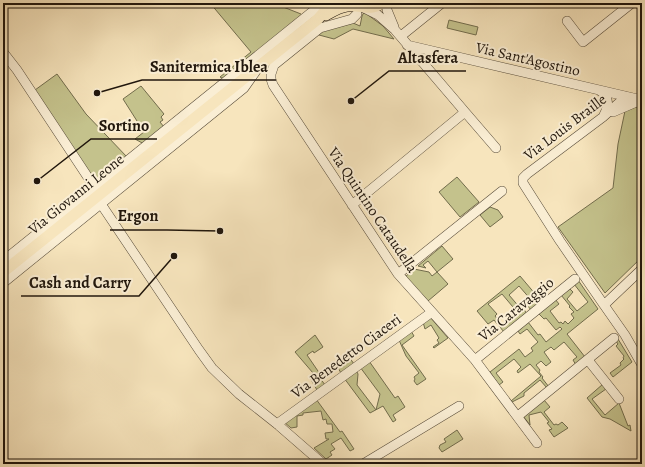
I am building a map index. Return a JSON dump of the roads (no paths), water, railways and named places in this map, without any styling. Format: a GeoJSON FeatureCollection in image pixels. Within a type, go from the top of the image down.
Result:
{"type":"FeatureCollection","features":[{"type":"Feature","properties":{"kind":"main road"},"geometry":{"type":"LineString","coordinates":[[318,19],[332,3]]}},
{"type":"Feature","properties":{"kind":"main road"},"geometry":{"type":"LineString","coordinates":[[318,19],[339,8],[348,6],[371,8],[382,3]]}},
{"type":"Feature","properties":{"kind":"main road","name":"Via Giovanni Leone"},"geometry":{"type":"LineString","coordinates":[[3,272],[318,19]]}},
{"type":"Feature","properties":{"kind":"street"},"geometry":{"type":"LineString","coordinates":[[3,261],[323,3]]}},
{"type":"Feature","properties":{"kind":"street"},"geometry":{"type":"LineString","coordinates":[[387,3],[387,10],[398,33]]}},
{"type":"Feature","properties":{"kind":"street"},"geometry":{"type":"LineString","coordinates":[[398,33],[442,3]]}},
{"type":"Feature","properties":{"kind":"street"},"geometry":{"type":"LineString","coordinates":[[567,21],[583,42],[621,6],[632,3]]}},
{"type":"Feature","properties":{"kind":"street"},"geometry":{"type":"LineString","coordinates":[[358,8],[378,15],[398,33],[496,148]]}},
{"type":"Feature","properties":{"kind":"street","name":"Via Quintino Cataudella"},"geometry":{"type":"LineString","coordinates":[[358,8],[352,19],[320,28],[274,65],[271,74],[273,85],[398,274],[475,360],[537,443]]}},
{"type":"Feature","properties":{"kind":"street","name":"Via Sant'Agostino"},"geometry":{"type":"LineString","coordinates":[[407,45],[642,100]]}},
{"type":"Feature","properties":{"kind":"street"},"geometry":{"type":"LineString","coordinates":[[3,52],[17,70],[95,188]]}},
{"type":"Feature","properties":{"kind":"street"},"geometry":{"type":"LineString","coordinates":[[3,282],[244,88],[260,65]]}},
{"type":"Feature","properties":{"kind":"street"},"geometry":{"type":"LineString","coordinates":[[596,89],[604,94],[608,102],[608,106],[603,117]]}},
{"type":"Feature","properties":{"kind":"street","name":"Via Louis Braille"},"geometry":{"type":"LineString","coordinates":[[604,305],[525,188],[523,181],[527,174],[603,117],[625,96]]}},
{"type":"Feature","properties":{"kind":"street"},"geometry":{"type":"LineString","coordinates":[[603,117],[642,100]]}},
{"type":"Feature","properties":{"kind":"street"},"geometry":{"type":"LineString","coordinates":[[352,205],[465,112]]}},
{"type":"Feature","properties":{"kind":"street"},"geometry":{"type":"LineString","coordinates":[[398,274],[502,191]]}},
{"type":"Feature","properties":{"kind":"street"},"geometry":{"type":"LineString","coordinates":[[101,204],[198,350],[212,368],[240,394],[323,464]]}},
{"type":"Feature","properties":{"kind":"street"},"geometry":{"type":"LineString","coordinates":[[641,363],[625,335],[604,305],[642,269]]}},
{"type":"Feature","properties":{"kind":"street","name":"Via Caravaggio"},"geometry":{"type":"LineString","coordinates":[[475,360],[575,279]]}},
{"type":"Feature","properties":{"kind":"street","name":"Via Benedetto Ciaceri"},"geometry":{"type":"LineString","coordinates":[[277,424],[432,312]]}},
{"type":"Feature","properties":{"kind":"street"},"geometry":{"type":"LineString","coordinates":[[518,416],[614,338]]}},
{"type":"Feature","properties":{"kind":"street"},"geometry":{"type":"LineString","coordinates":[[588,360],[619,399]]}},
{"type":"Feature","properties":{"kind":"street"},"geometry":{"type":"LineString","coordinates":[[363,464],[459,406]]}},
{"type":"Feature","properties":{"kind":"place","name":"Sanitermica Iblea"},"geometry":{"type":"Point","coordinates":[97,93]}},
{"type":"Feature","properties":{"kind":"place","name":"Altasfera"},"geometry":{"type":"Point","coordinates":[351,101]}},
{"type":"Feature","properties":{"kind":"place","name":"Sortino"},"geometry":{"type":"Point","coordinates":[37,181]}},
{"type":"Feature","properties":{"kind":"place","name":"Ergon"},"geometry":{"type":"Point","coordinates":[220,231]}},
{"type":"Feature","properties":{"kind":"place","name":"Cash and Carry"},"geometry":{"type":"Point","coordinates":[174,256]}}]}
